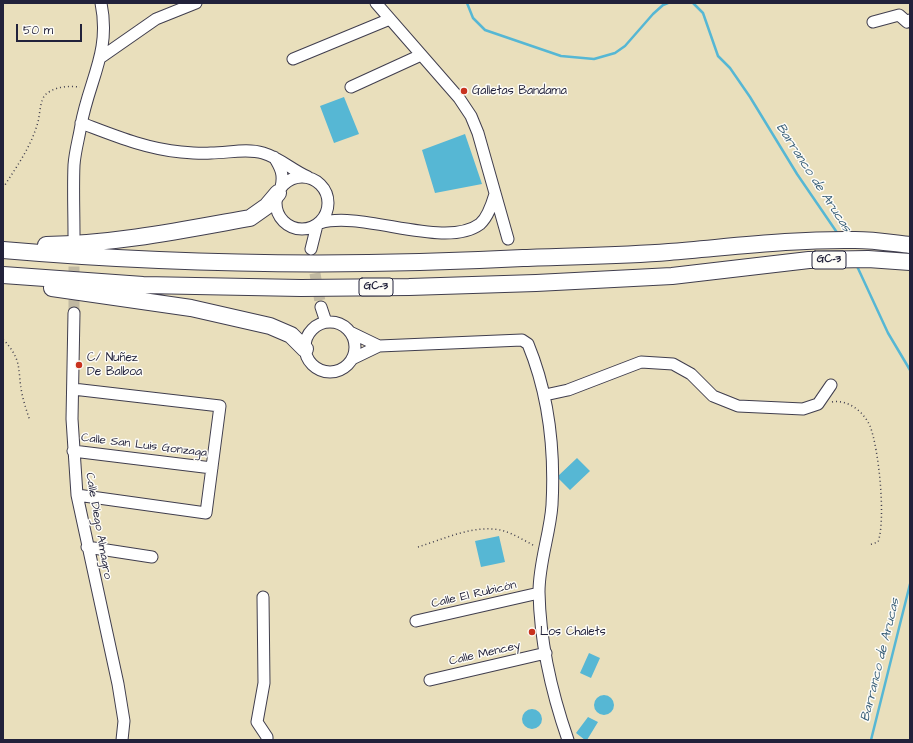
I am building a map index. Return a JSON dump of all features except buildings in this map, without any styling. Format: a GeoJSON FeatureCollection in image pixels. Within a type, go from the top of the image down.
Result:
{"type":"FeatureCollection","features":[{"type":"Feature","properties":{"kind":"highway"},"geometry":{"type":"LineString","coordinates":[[3,243],[21,245],[79,244],[117,240],[250,218],[267,206],[280,190]]}},
{"type":"Feature","properties":{"kind":"highway"},"geometry":{"type":"LineString","coordinates":[[744,244],[768,233],[809,230],[910,235]]}},
{"type":"Feature","properties":{"kind":"highway","name":"GC-3"},"geometry":{"type":"LineString","coordinates":[[3,250],[168,262],[383,262],[477,261],[668,252],[744,244],[808,240],[858,240],[910,245]]}},
{"type":"Feature","properties":{"kind":"highway","name":"GC-3"},"geometry":{"type":"LineString","coordinates":[[3,275],[143,285],[301,288],[536,283],[672,276],[809,260],[868,259],[910,262]]}},
{"type":"Feature","properties":{"kind":"highway"},"geometry":{"type":"LineString","coordinates":[[3,282],[191,308],[270,326],[292,335],[304,349]]}},
{"type":"Feature","properties":{"kind":"street"},"geometry":{"type":"LineString","coordinates":[[74,235],[74,164],[81,123],[100,58],[105,22],[101,3]]}},
{"type":"Feature","properties":{"kind":"street"},"geometry":{"type":"LineString","coordinates":[[100,58],[156,19],[196,3]]}},
{"type":"Feature","properties":{"kind":"street"},"geometry":{"type":"LineString","coordinates":[[376,3],[459,98],[471,116],[478,133],[508,239]]}},
{"type":"Feature","properties":{"kind":"street"},"geometry":{"type":"LineString","coordinates":[[873,22],[899,15],[907,22],[910,20]]}},
{"type":"Feature","properties":{"kind":"street"},"geometry":{"type":"LineString","coordinates":[[293,60],[390,19]]}},
{"type":"Feature","properties":{"kind":"street"},"geometry":{"type":"LineString","coordinates":[[350,87],[421,54]]}},
{"type":"Feature","properties":{"kind":"street"},"geometry":{"type":"LineString","coordinates":[[87,105],[90,115],[100,130]]}},
{"type":"Feature","properties":{"kind":"street"},"geometry":{"type":"LineString","coordinates":[[81,123],[152,147],[178,152],[210,154],[262,152],[284,161],[294,171],[322,186],[329,201],[340,212],[354,221]]}},
{"type":"Feature","properties":{"kind":"street"},"geometry":{"type":"LineString","coordinates":[[78,143],[86,136],[100,130]]}},
{"type":"Feature","properties":{"kind":"street"},"geometry":{"type":"LineString","coordinates":[[274,157],[281,168],[283,178],[276,201],[279,216],[290,227],[298,229],[311,228],[333,219],[410,230],[458,232],[480,223],[491,208],[495,194]]}},
{"type":"Feature","properties":{"kind":"street"},"geometry":{"type":"LineString","coordinates":[[280,190],[293,178],[308,178]]}},
{"type":"Feature","properties":{"kind":"street"},"geometry":{"type":"LineString","coordinates":[[298,229],[310,249],[319,224],[328,209],[329,201]]}},
{"type":"Feature","properties":{"kind":"street"},"geometry":{"type":"LineString","coordinates":[[321,307],[326,322]]}},
{"type":"Feature","properties":{"kind":"street","name":"Calle Diego Almagro"},"geometry":{"type":"LineString","coordinates":[[74,313],[72,451],[77,495],[87,547],[123,713],[124,721],[122,740]]}},
{"type":"Feature","properties":{"kind":"street"},"geometry":{"type":"LineString","coordinates":[[379,346],[350,332],[340,324],[326,322],[312,328],[308,334],[304,349],[311,363],[324,371],[340,370],[352,359],[379,346],[522,340],[528,344],[545,395],[552,441],[552,498],[539,593],[546,653],[559,713],[568,740]]}},
{"type":"Feature","properties":{"kind":"street"},"geometry":{"type":"LineString","coordinates":[[350,332],[355,345],[352,359]]}},
{"type":"Feature","properties":{"kind":"street"},"geometry":{"type":"LineString","coordinates":[[545,395],[568,390],[641,362],[674,364],[691,374],[713,396],[738,406],[803,409],[818,404],[831,385]]}},
{"type":"Feature","properties":{"kind":"street"},"geometry":{"type":"LineString","coordinates":[[74,389],[220,406],[206,512],[77,495]]}},
{"type":"Feature","properties":{"kind":"street","name":"Calle San Luis Gonzaga"},"geometry":{"type":"LineString","coordinates":[[72,451],[212,468]]}},
{"type":"Feature","properties":{"kind":"street"},"geometry":{"type":"LineString","coordinates":[[87,547],[152,557]]}},
{"type":"Feature","properties":{"kind":"street","name":"Calle El Rubicón"},"geometry":{"type":"LineString","coordinates":[[416,621],[539,593]]}},
{"type":"Feature","properties":{"kind":"street"},"geometry":{"type":"LineString","coordinates":[[263,597],[264,683],[257,722],[268,736],[267,740]]}},
{"type":"Feature","properties":{"kind":"street","name":"Calle Mencey"},"geometry":{"type":"LineString","coordinates":[[430,680],[546,653]]}},
{"type":"Feature","properties":{"kind":"path"},"geometry":{"type":"LineString","coordinates":[[3,188],[28,149],[44,97],[50,91],[64,86],[92,87]]}},
{"type":"Feature","properties":{"kind":"path"},"geometry":{"type":"LineString","coordinates":[[3,339],[13,350],[18,361],[22,393],[30,421]]}},
{"type":"Feature","properties":{"kind":"path"},"geometry":{"type":"LineString","coordinates":[[818,404],[835,401],[848,403],[861,412],[870,426],[880,485],[881,532],[878,542],[869,545]]}},
{"type":"Feature","properties":{"kind":"path"},"geometry":{"type":"LineString","coordinates":[[418,547],[468,532],[489,529],[504,531],[544,550]]}},
{"type":"Feature","properties":{"kind":"water"},"geometry":{"type":"Polygon","coordinates":[[[344,97],[359,134],[334,143],[320,106],[344,97]]]}},
{"type":"Feature","properties":{"kind":"water"},"geometry":{"type":"Polygon","coordinates":[[[465,134],[482,184],[435,193],[422,150],[465,134]]]}},
{"type":"Feature","properties":{"kind":"water"},"geometry":{"type":"Polygon","coordinates":[[[577,458],[590,471],[570,490],[557,477],[577,458]]]}},
{"type":"Feature","properties":{"kind":"water"},"geometry":{"type":"Polygon","coordinates":[[[499,536],[505,562],[481,567],[475,541],[499,536]]]}},
{"type":"Feature","properties":{"kind":"water"},"geometry":{"type":"Polygon","coordinates":[[[589,653],[600,658],[591,678],[580,673],[589,653]]]}},
{"type":"Feature","properties":{"kind":"water"},"geometry":{"type":"Polygon","coordinates":[[[600,695],[608,695],[614,701],[614,709],[608,715],[600,715],[594,709],[594,701],[600,695]]]}},
{"type":"Feature","properties":{"kind":"water"},"geometry":{"type":"Polygon","coordinates":[[[532,709],[539,712],[542,719],[539,726],[532,729],[525,726],[522,719],[525,712],[532,709]]]}},
{"type":"Feature","properties":{"kind":"water"},"geometry":{"type":"Polygon","coordinates":[[[588,717],[598,722],[587,740],[585,740],[576,733],[588,717]]]}},
{"type":"Feature","properties":{"kind":"waterway","name":"Barranco de Arucas"},"geometry":{"type":"LineString","coordinates":[[467,3],[473,18],[485,30],[561,56],[594,59],[615,53],[625,46],[653,14],[663,5],[668,3]]}},
{"type":"Feature","properties":{"kind":"waterway","name":"Barranco de Arucas"},"geometry":{"type":"LineString","coordinates":[[693,3],[703,13],[718,56],[730,68],[750,97],[797,174],[838,234]]}},
{"type":"Feature","properties":{"kind":"waterway","name":"Barranco de Arucas"},"geometry":{"type":"LineString","coordinates":[[856,264],[888,333],[910,370]]}},
{"type":"Feature","properties":{"kind":"waterway","name":"Barranco de Arucas"},"geometry":{"type":"LineString","coordinates":[[871,740],[910,584]]}},
{"type":"Feature","properties":{"kind":"tunnel"},"geometry":{"type":"LineString","coordinates":[[74,250],[74,313]]}},
{"type":"Feature","properties":{"kind":"tunnel"},"geometry":{"type":"LineString","coordinates":[[312,257],[321,307]]}},
{"type":"Feature","properties":{"kind":"place","name":"Galletas Bandama"},"geometry":{"type":"Point","coordinates":[464,91]}},
{"type":"Feature","properties":{"kind":"place","name":"C/ Nuñez De Balboa"},"geometry":{"type":"Point","coordinates":[79,365]}},
{"type":"Feature","properties":{"kind":"place","name":"Los Chalets"},"geometry":{"type":"Point","coordinates":[532,632]}}]}
